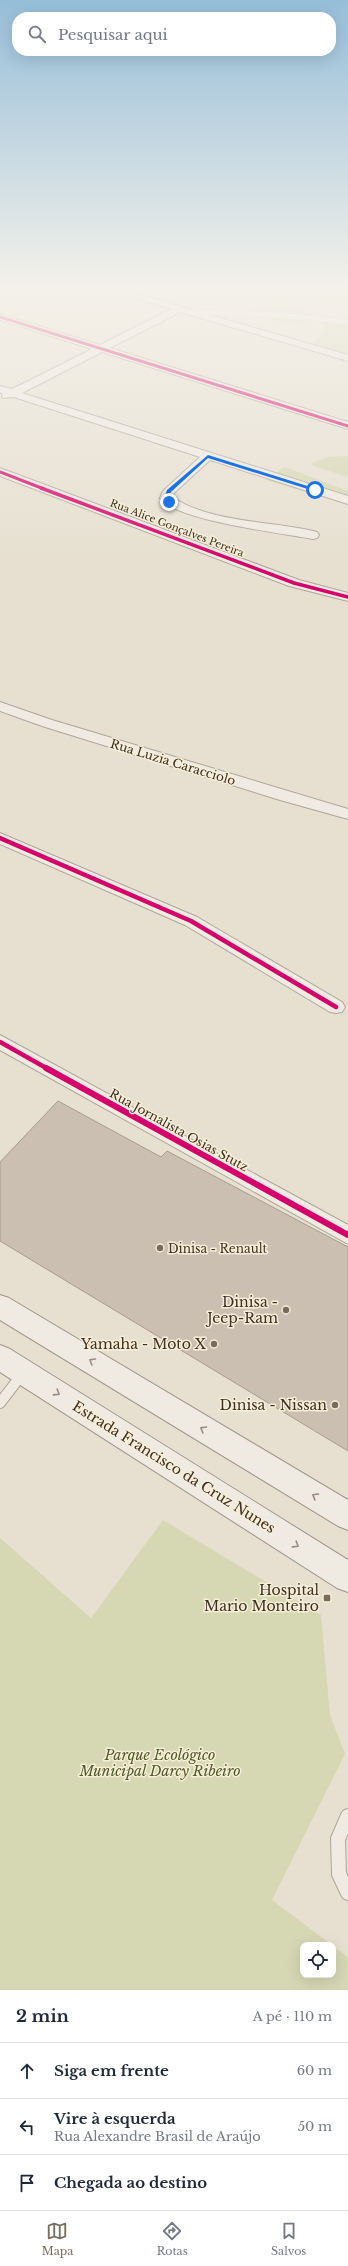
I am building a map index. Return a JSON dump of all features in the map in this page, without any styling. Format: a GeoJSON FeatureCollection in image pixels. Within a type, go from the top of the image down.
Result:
{"type":"FeatureCollection","features":[{"type":"Feature","properties":{"kind":"main road"},"geometry":{"type":"LineString","coordinates":[[0,1306],[348,1516]]}},
{"type":"Feature","properties":{"kind":"main road","name":"Estrada Francisco da Cruz Nunes"},"geometry":{"type":"LineString","coordinates":[[0,1356],[348,1577]]}},
{"type":"Feature","properties":{"kind":"street"},"geometry":{"type":"LineString","coordinates":[[0,400],[43,378]]}},
{"type":"Feature","properties":{"kind":"street"},"geometry":{"type":"LineString","coordinates":[[194,378],[348,426]]}},
{"type":"Feature","properties":{"kind":"street"},"geometry":{"type":"LineString","coordinates":[[0,389],[348,500]]}},
{"type":"Feature","properties":{"kind":"street"},"geometry":{"type":"LineString","coordinates":[[208,456],[169,491],[166,498],[169,502],[189,510],[313,535]]}},
{"type":"Feature","properties":{"kind":"street","name":"Rua Alice Gonçalves Pereira"},"geometry":{"type":"LineString","coordinates":[[0,472],[294,583],[348,597]]}},
{"type":"Feature","properties":{"kind":"street","name":"Rua Luzia Caracciolo"},"geometry":{"type":"LineString","coordinates":[[0,706],[61,727],[286,797],[348,814]]}},
{"type":"Feature","properties":{"kind":"street"},"geometry":{"type":"LineString","coordinates":[[0,838],[31,853],[191,921],[336,1007]]}},
{"type":"Feature","properties":{"kind":"street","name":"Rua Jornalista Osias Stutz"},"geometry":{"type":"LineString","coordinates":[[0,1042],[348,1235]]}},
{"type":"Feature","properties":{"kind":"lane"},"geometry":{"type":"LineString","coordinates":[[0,1403],[24,1372]]}},
{"type":"Feature","properties":{"kind":"lane"},"geometry":{"type":"LineString","coordinates":[[348,1816],[338,1839],[339,1874],[348,1892]]}},
{"type":"Feature","properties":{"kind":"green space"},"geometry":{"type":"Polygon","coordinates":[[[348,456],[348,477],[313,466],[312,463],[328,457],[348,456]]]}},
{"type":"Feature","properties":{"kind":"green space"},"geometry":{"type":"Polygon","coordinates":[[[285,467],[348,491],[348,505],[265,480],[285,467]]]}},
{"type":"Feature","properties":{"kind":"green space","name":"Parque Ecológico Municipal Darcy Ribeiro"},"geometry":{"type":"Polygon","coordinates":[[[163,1520],[321,1615],[330,1715],[345,1754],[272,1900],[328,1942],[300,1942],[300,1978],[336,1978],[336,1948],[348,1957],[348,1990],[0,1990],[0,1538],[91,1618],[163,1520]]]}},
{"type":"Feature","properties":{"kind":"building"},"geometry":{"type":"Polygon","coordinates":[[[58,1101],[161,1157],[167,1151],[348,1247],[348,1451],[0,1241],[0,1162],[58,1101]]]}},
{"type":"Feature","properties":{"kind":"cycle path"},"geometry":{"type":"LineString","coordinates":[[194,378],[348,426]]}},
{"type":"Feature","properties":{"kind":"cycle path"},"geometry":{"type":"LineString","coordinates":[[0,472],[294,583],[348,597]]}},
{"type":"Feature","properties":{"kind":"cycle path"},"geometry":{"type":"LineString","coordinates":[[0,838],[31,853],[191,921],[336,1007]]}},
{"type":"Feature","properties":{"kind":"cycle path"},"geometry":{"type":"LineString","coordinates":[[0,1042],[348,1235]]}},
{"type":"Feature","properties":{"kind":"place","name":"Dinisa - Renault"},"geometry":{"type":"Point","coordinates":[160,1248]}},
{"type":"Feature","properties":{"kind":"place","name":"Dinisa - Jeep-Ram"},"geometry":{"type":"Point","coordinates":[286,1310]}},
{"type":"Feature","properties":{"kind":"place","name":"Yamaha - Moto X"},"geometry":{"type":"Point","coordinates":[214,1344]}},
{"type":"Feature","properties":{"kind":"place","name":"Dinisa - Nissan"},"geometry":{"type":"Point","coordinates":[335,1405]}},
{"type":"Feature","properties":{"kind":"place","name":"Hospital Mario Monteiro"},"geometry":{"type":"Point","coordinates":[327,1598]}},
{"type":"Feature","properties":{"kind":"route"},"geometry":{"type":"LineString","coordinates":[[169,502],[166,495],[169,491],[208,456],[315,490]]}}]}
